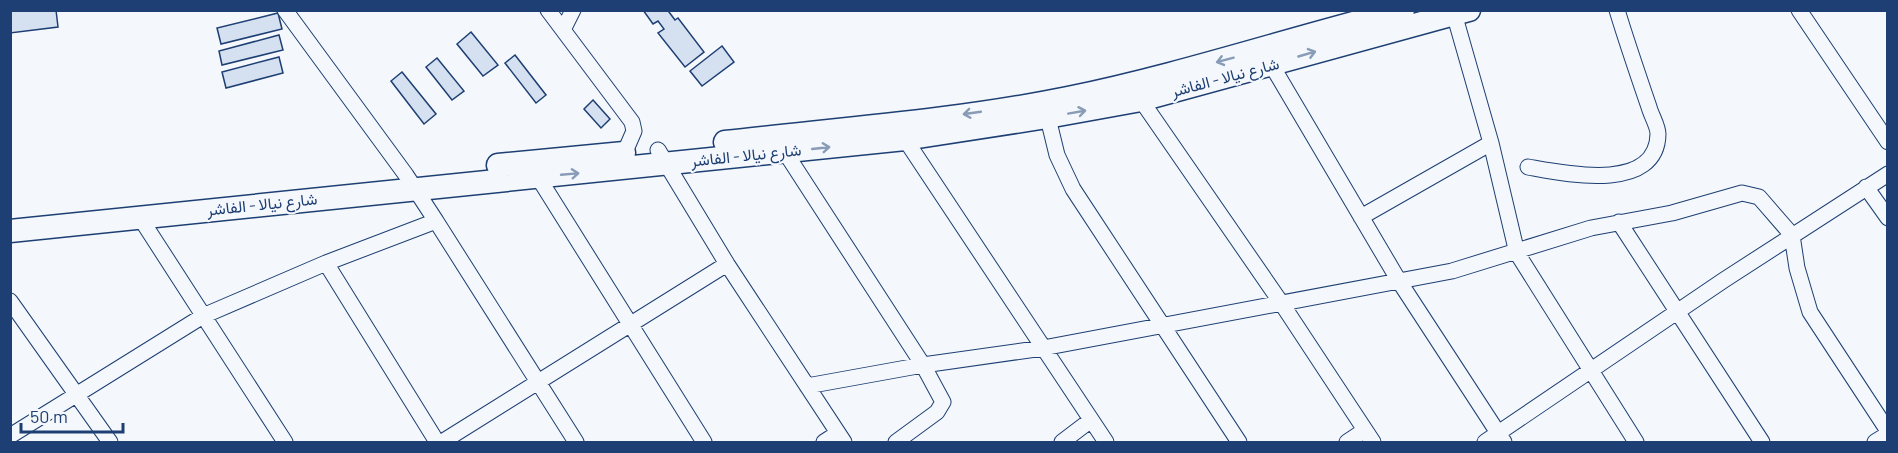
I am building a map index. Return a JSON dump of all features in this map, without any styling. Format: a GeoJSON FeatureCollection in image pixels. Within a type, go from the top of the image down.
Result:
{"type":"FeatureCollection","features":[{"type":"Feature","properties":{"kind":"highway","name":"شارع نيالا - الفاشر"},"geometry":{"type":"LineString","coordinates":[[662,157],[785,152],[905,139],[1046,110],[1403,10]]}},
{"type":"Feature","properties":{"kind":"highway","name":"شارع نيالا - الفاشر"},"geometry":{"type":"LineString","coordinates":[[15,223],[173,205],[662,157],[903,123],[1141,100],[1458,12]]}},
{"type":"Feature","properties":{"kind":"highway","name":"شارع نيالا - الفاشر"},"geometry":{"type":"LineString","coordinates":[[508,171],[538,177],[621,161]]}},
{"type":"Feature","properties":{"kind":"highway","name":"شارع نيالا - الفاشر"},"geometry":{"type":"LineString","coordinates":[[15,223],[139,216],[173,205]]}},
{"type":"Feature","properties":{"kind":"street"},"geometry":{"type":"LineString","coordinates":[[285,10],[411,181],[576,442]]}},
{"type":"Feature","properties":{"kind":"street"},"geometry":{"type":"LineString","coordinates":[[548,10],[632,122],[634,131],[621,161]]}},
{"type":"Feature","properties":{"kind":"street"},"geometry":{"type":"LineString","coordinates":[[563,30],[573,10]]}},
{"type":"Feature","properties":{"kind":"street"},"geometry":{"type":"LineString","coordinates":[[1528,167],[1575,175],[1612,177],[1637,168],[1652,154],[1658,133],[1617,10]]}},
{"type":"Feature","properties":{"kind":"street"},"geometry":{"type":"LineString","coordinates":[[1799,10],[1887,142]]}},
{"type":"Feature","properties":{"kind":"street"},"geometry":{"type":"LineString","coordinates":[[1458,12],[1517,253],[1636,442]]}},
{"type":"Feature","properties":{"kind":"street"},"geometry":{"type":"LineString","coordinates":[[1271,64],[1496,440],[1679,310],[1887,174]]}},
{"type":"Feature","properties":{"kind":"street"},"geometry":{"type":"LineString","coordinates":[[1141,100],[1282,304],[1369,436],[1347,442]]}},
{"type":"Feature","properties":{"kind":"street"},"geometry":{"type":"LineString","coordinates":[[1046,110],[1057,155],[1073,189],[1239,442]]}},
{"type":"Feature","properties":{"kind":"street"},"geometry":{"type":"LineString","coordinates":[[905,139],[1106,442]]}},
{"type":"Feature","properties":{"kind":"street"},"geometry":{"type":"LineString","coordinates":[[1361,217],[1491,143]]}},
{"type":"Feature","properties":{"kind":"street"},"geometry":{"type":"LineString","coordinates":[[785,152],[923,365],[943,402],[938,412],[896,442]]}},
{"type":"Feature","properties":{"kind":"street"},"geometry":{"type":"LineString","coordinates":[[662,157],[727,264],[841,438],[824,442]]}},
{"type":"Feature","properties":{"kind":"street"},"geometry":{"type":"LineString","coordinates":[[538,177],[704,442]]}},
{"type":"Feature","properties":{"kind":"street"},"geometry":{"type":"LineString","coordinates":[[1866,187],[1887,218]]}},
{"type":"Feature","properties":{"kind":"street"},"geometry":{"type":"LineString","coordinates":[[807,386],[923,365],[1043,348],[1452,271],[1517,253],[1591,228],[1672,213],[1742,193],[1758,197],[1792,235],[1797,268],[1810,312],[1887,433],[1875,442]]}},
{"type":"Feature","properties":{"kind":"street"},"geometry":{"type":"LineString","coordinates":[[139,216],[285,442]]}},
{"type":"Feature","properties":{"kind":"street"},"geometry":{"type":"LineString","coordinates":[[10,436],[203,316],[326,263],[436,222]]}},
{"type":"Feature","properties":{"kind":"street"},"geometry":{"type":"LineString","coordinates":[[1619,222],[1679,310],[1762,442]]}},
{"type":"Feature","properties":{"kind":"street"},"geometry":{"type":"LineString","coordinates":[[326,263],[437,442]]}},
{"type":"Feature","properties":{"kind":"street"},"geometry":{"type":"LineString","coordinates":[[442,442],[727,264]]}},
{"type":"Feature","properties":{"kind":"street"},"geometry":{"type":"LineString","coordinates":[[10,301],[111,442]]}},
{"type":"Feature","properties":{"kind":"street"},"geometry":{"type":"LineString","coordinates":[[1062,442],[1091,420]]}},
{"type":"Feature","properties":{"kind":"building"},"geometry":{"type":"Polygon","coordinates":[[[56,10],[58,27],[10,33],[10,11],[56,10]]]}},
{"type":"Feature","properties":{"kind":"building"},"geometry":{"type":"Polygon","coordinates":[[[643,10],[671,10],[669,12],[675,20],[678,18],[704,52],[685,67],[658,33],[664,29],[658,21],[653,24],[643,10]]]}},
{"type":"Feature","properties":{"kind":"building"},"geometry":{"type":"Polygon","coordinates":[[[278,13],[282,29],[221,44],[217,28],[278,13]]]}},
{"type":"Feature","properties":{"kind":"building"},"geometry":{"type":"Polygon","coordinates":[[[471,32],[498,65],[483,76],[457,44],[471,32]]]}},
{"type":"Feature","properties":{"kind":"building"},"geometry":{"type":"Polygon","coordinates":[[[279,35],[283,50],[222,65],[219,51],[279,35]]]}},
{"type":"Feature","properties":{"kind":"building"},"geometry":{"type":"Polygon","coordinates":[[[722,46],[734,62],[702,86],[690,71],[722,46]]]}},
{"type":"Feature","properties":{"kind":"building"},"geometry":{"type":"Polygon","coordinates":[[[515,55],[546,95],[536,103],[505,63],[515,55]]]}},
{"type":"Feature","properties":{"kind":"building"},"geometry":{"type":"Polygon","coordinates":[[[279,57],[283,73],[226,88],[222,72],[279,57]]]}},
{"type":"Feature","properties":{"kind":"building"},"geometry":{"type":"Polygon","coordinates":[[[437,58],[464,91],[452,100],[426,67],[437,58]]]}},
{"type":"Feature","properties":{"kind":"building"},"geometry":{"type":"Polygon","coordinates":[[[402,72],[436,114],[424,124],[391,81],[402,72]]]}},
{"type":"Feature","properties":{"kind":"building"},"geometry":{"type":"Polygon","coordinates":[[[593,100],[610,119],[601,128],[584,109],[593,100]]]}}]}
